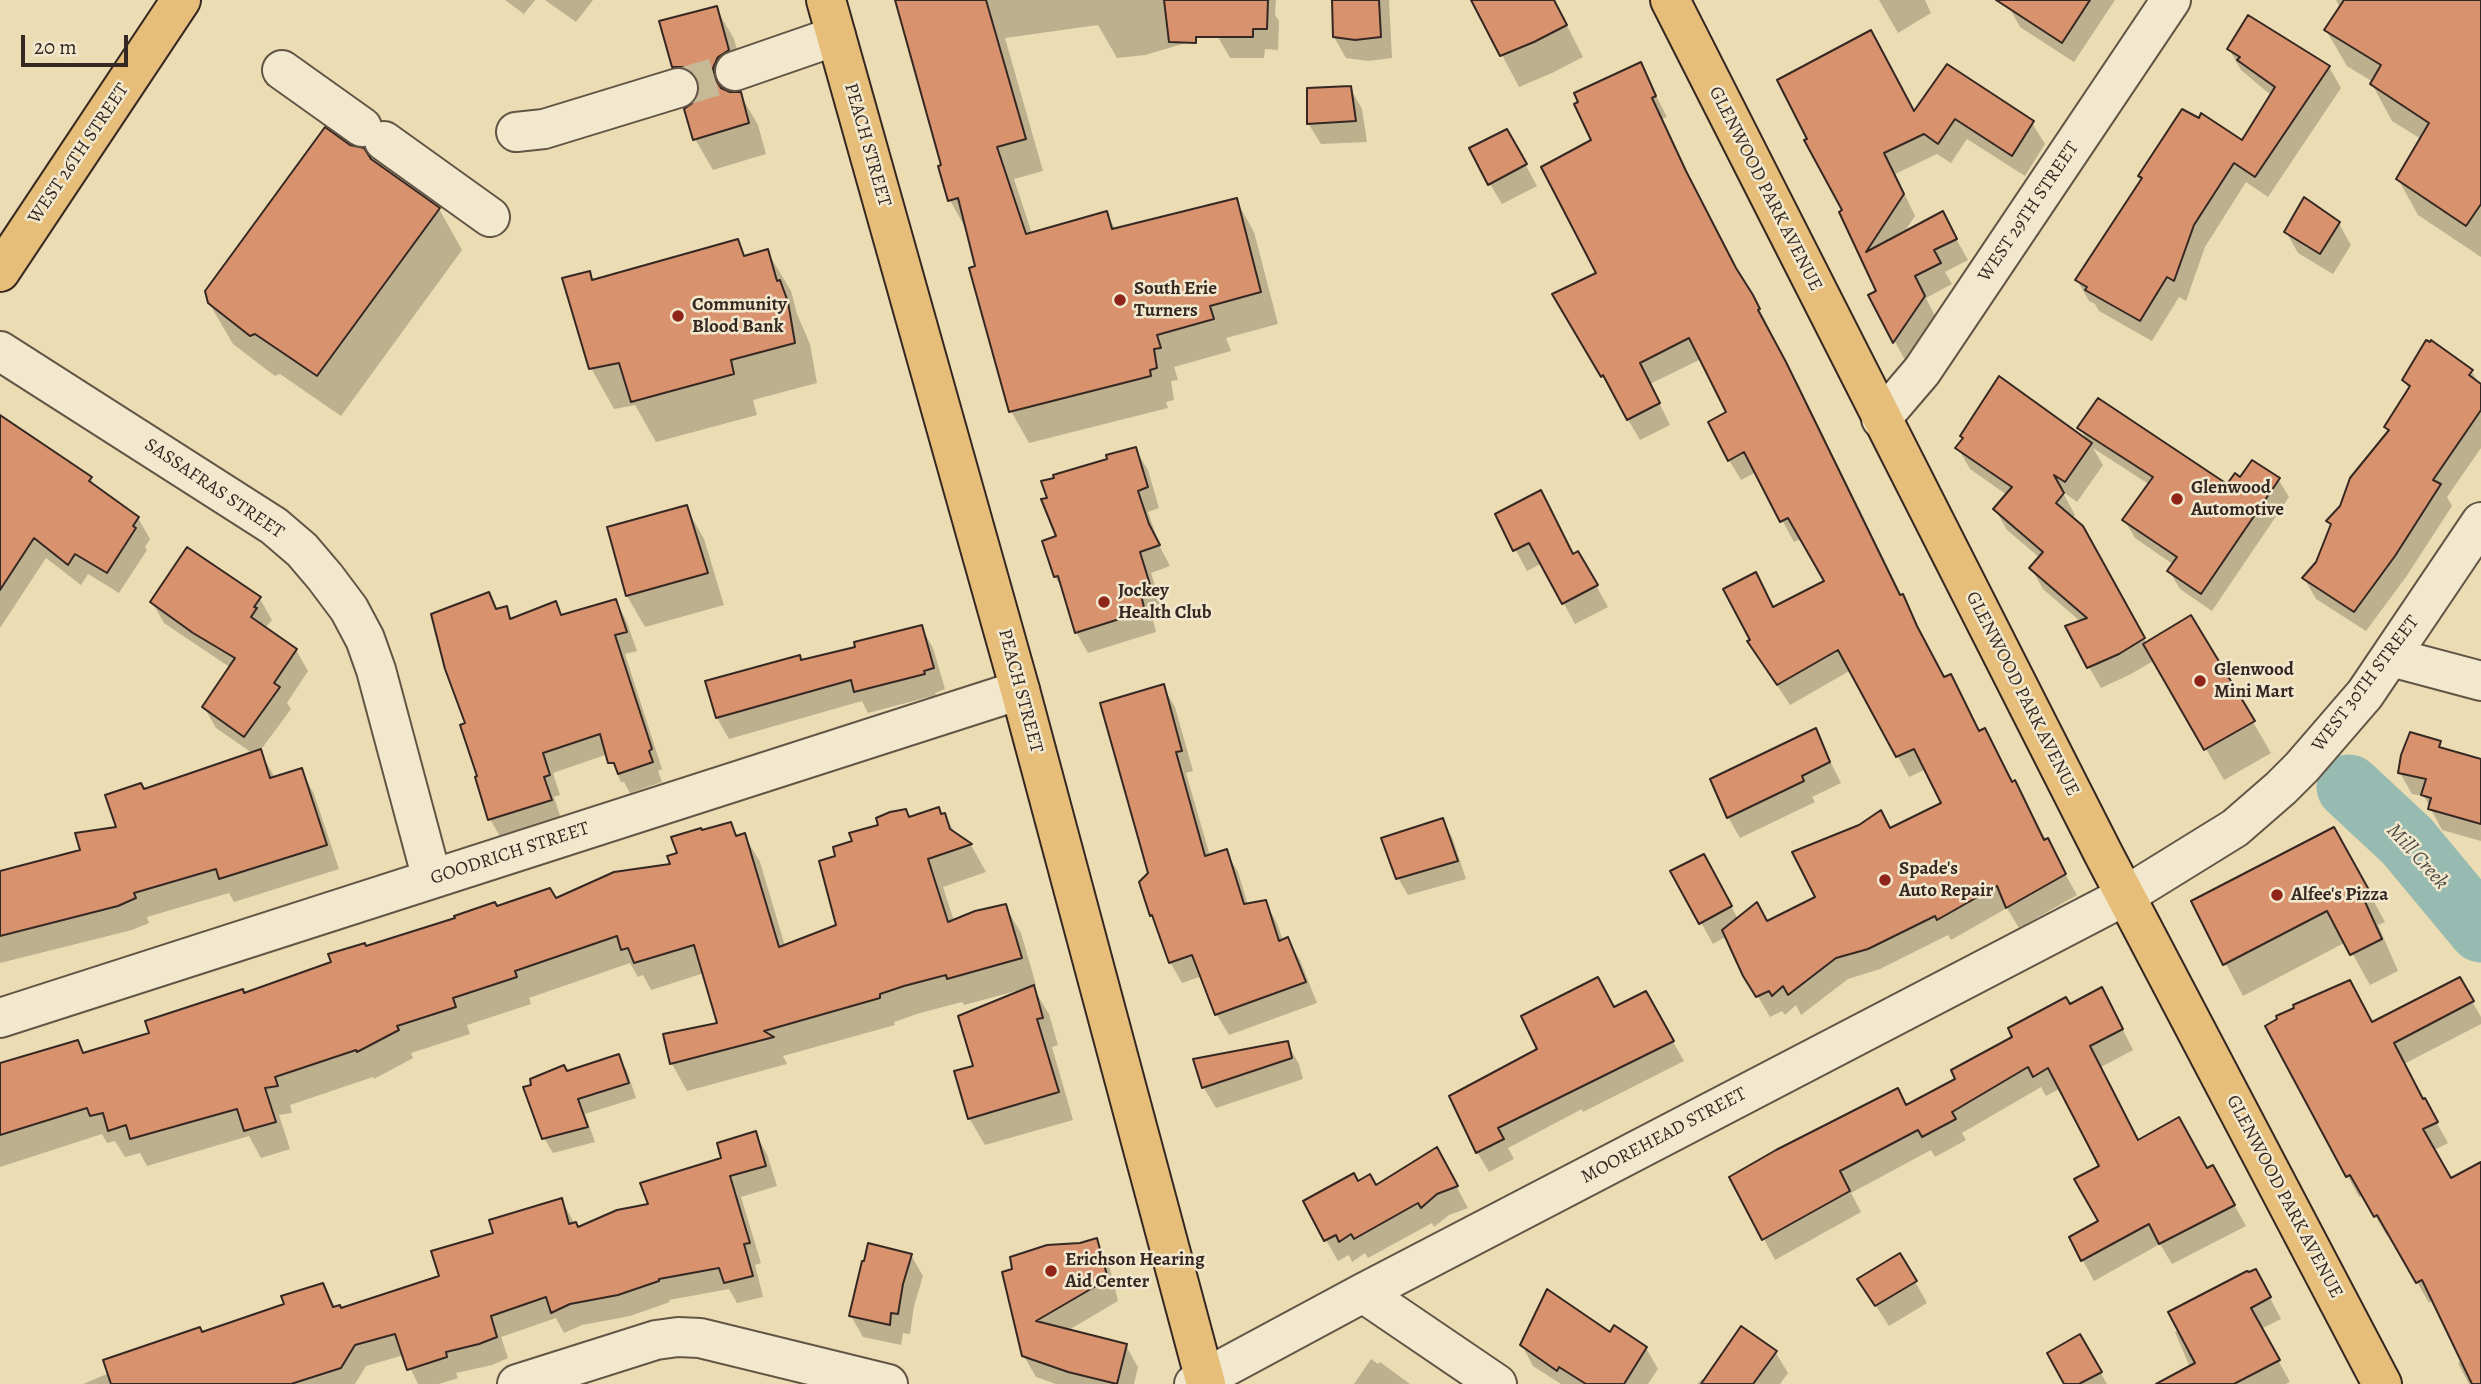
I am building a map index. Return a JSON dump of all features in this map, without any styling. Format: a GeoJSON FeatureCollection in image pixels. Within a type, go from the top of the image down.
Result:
{"type":"FeatureCollection","features":[{"type":"Feature","properties":{"kind":"main road","name":"WEST 26TH STREET"},"geometry":{"type":"LineString","coordinates":[[0,272],[181,0]]}},
{"type":"Feature","properties":{"kind":"main road","name":"PEACH STREET"},"geometry":{"type":"LineString","coordinates":[[826,0],[1020,690],[1201,1382]]}},
{"type":"Feature","properties":{"kind":"main road","name":"GLENWOOD PARK AVENUE"},"geometry":{"type":"LineString","coordinates":[[1670,0],[2125,896],[2382,1384]]}},
{"type":"Feature","properties":{"kind":"street","name":"WEST 29TH STREET"},"geometry":{"type":"LineString","coordinates":[[1881,419],[1922,372],[2171,0]]}},
{"type":"Feature","properties":{"kind":"street"},"geometry":{"type":"LineString","coordinates":[[735,71],[836,36]]}},
{"type":"Feature","properties":{"kind":"street"},"geometry":{"type":"LineString","coordinates":[[282,70],[490,217]]}},
{"type":"Feature","properties":{"kind":"street"},"geometry":{"type":"LineString","coordinates":[[516,132],[544,130],[678,88]]}},
{"type":"Feature","properties":{"kind":"street","name":"SASSAFRAS STREET"},"geometry":{"type":"LineString","coordinates":[[0,351],[274,526],[302,550],[325,577],[349,609],[365,639],[432,879]]}},
{"type":"Feature","properties":{"kind":"street","name":"WEST 30TH STREET"},"geometry":{"type":"LineString","coordinates":[[2125,896],[2235,828],[2281,788],[2329,738],[2391,657],[2481,522]]}},
{"type":"Feature","properties":{"kind":"street"},"geometry":{"type":"LineString","coordinates":[[2391,657],[2481,681]]}},
{"type":"Feature","properties":{"kind":"street","name":"GOODRICH STREET"},"geometry":{"type":"LineString","coordinates":[[0,1018],[1020,690]]}},
{"type":"Feature","properties":{"kind":"street","name":"MOOREHEAD STREET"},"geometry":{"type":"LineString","coordinates":[[1201,1382],[1363,1293],[2125,896]]}},
{"type":"Feature","properties":{"kind":"street"},"geometry":{"type":"LineString","coordinates":[[1363,1293],[1497,1384]]}},
{"type":"Feature","properties":{"kind":"street"},"geometry":{"type":"LineString","coordinates":[[517,1384],[656,1340],[678,1337],[700,1338],[888,1384]]}},
{"type":"Feature","properties":{"kind":"building"},"geometry":{"type":"Polygon","coordinates":[[[895,0],[986,0],[1026,139],[997,147],[1026,234],[1107,211],[1112,229],[1237,198],[1261,292],[1210,306],[1214,319],[1157,335],[1161,348],[1154,349],[1157,368],[1150,370],[1151,376],[1009,412],[969,268],[975,266],[958,198],[948,201],[938,166],[941,165],[895,0]]]}},
{"type":"Feature","properties":{"kind":"building"},"geometry":{"type":"Polygon","coordinates":[[[1164,0],[1268,0],[1267,29],[1253,29],[1253,37],[1196,37],[1196,43],[1169,42],[1164,0]]]}},
{"type":"Feature","properties":{"kind":"building"},"geometry":{"type":"Polygon","coordinates":[[[1332,0],[1379,0],[1381,37],[1355,40],[1333,37],[1332,0]]]}},
{"type":"Feature","properties":{"kind":"building"},"geometry":{"type":"Polygon","coordinates":[[[1471,0],[1554,0],[1567,25],[1500,56],[1471,0]]]}},
{"type":"Feature","properties":{"kind":"building"},"geometry":{"type":"Polygon","coordinates":[[[1996,0],[2090,0],[2062,43],[1996,0]]]}},
{"type":"Feature","properties":{"kind":"building"},"geometry":{"type":"Polygon","coordinates":[[[2344,0],[2481,0],[2481,204],[2466,226],[2396,179],[2429,123],[2370,84],[2381,65],[2324,30],[2344,0]]]}},
{"type":"Feature","properties":{"kind":"building"},"geometry":{"type":"Polygon","coordinates":[[[717,6],[729,50],[718,57],[713,68],[714,77],[721,88],[730,92],[741,92],[749,123],[693,140],[684,109],[694,102],[699,92],[699,82],[692,72],[684,67],[672,67],[659,21],[717,6]]]}},
{"type":"Feature","properties":{"kind":"building"},"geometry":{"type":"Polygon","coordinates":[[[2248,15],[2330,66],[2255,177],[2234,163],[2194,225],[2174,281],[2167,277],[2140,321],[2085,290],[2087,287],[2075,280],[2142,178],[2138,176],[2182,109],[2199,118],[2201,113],[2242,140],[2275,87],[2237,60],[2240,57],[2227,49],[2248,15]]]}},
{"type":"Feature","properties":{"kind":"building"},"geometry":{"type":"Polygon","coordinates":[[[1871,30],[1914,111],[1947,64],[2034,121],[2012,156],[1955,119],[1938,144],[1924,134],[1884,153],[1904,194],[1866,252],[1943,211],[1957,239],[1934,250],[1941,263],[1915,276],[1925,296],[1893,343],[1868,295],[1876,291],[1839,212],[1842,210],[1804,140],[1807,139],[1777,80],[1871,30]]]}},
{"type":"Feature","properties":{"kind":"building"},"geometry":{"type":"Polygon","coordinates":[[[1641,62],[1656,96],[1652,98],[1686,171],[1736,268],[1753,295],[1760,309],[1758,310],[1900,595],[1903,594],[1944,677],[1951,674],[1979,731],[1985,728],[2012,782],[2015,780],[2044,840],[2048,838],[2066,874],[2006,908],[1997,886],[1937,920],[1935,916],[1868,949],[1836,958],[1788,995],[1783,986],[1772,996],[1769,991],[1756,997],[1722,930],[1757,902],[1767,921],[1815,897],[1792,852],[1859,825],[1881,810],[1890,828],[1941,803],[1914,749],[1896,757],[1838,650],[1777,685],[1747,641],[1750,640],[1723,589],[1756,572],[1773,607],[1824,581],[1788,518],[1780,522],[1744,452],[1728,461],[1708,422],[1726,412],[1689,338],[1640,363],[1660,403],[1627,420],[1603,375],[1601,377],[1552,294],[1596,273],[1541,167],[1591,140],[1574,104],[1578,102],[1574,93],[1641,62]]]}},
{"type":"Feature","properties":{"kind":"building"},"geometry":{"type":"Polygon","coordinates":[[[1351,86],[1356,121],[1307,124],[1307,88],[1351,86]]]}},
{"type":"Feature","properties":{"kind":"building"},"geometry":{"type":"Polygon","coordinates":[[[325,127],[350,145],[364,148],[371,159],[440,208],[317,376],[255,334],[250,336],[208,303],[205,291],[325,127]]]}},
{"type":"Feature","properties":{"kind":"building"},"geometry":{"type":"Polygon","coordinates":[[[1507,129],[1527,164],[1488,185],[1469,148],[1507,129]]]}},
{"type":"Feature","properties":{"kind":"building"},"geometry":{"type":"Polygon","coordinates":[[[2304,197],[2340,222],[2320,254],[2284,232],[2304,197]]]}},
{"type":"Feature","properties":{"kind":"building"},"geometry":{"type":"Polygon","coordinates":[[[738,239],[744,256],[768,249],[777,281],[780,280],[788,302],[795,343],[731,360],[734,374],[631,402],[619,363],[589,369],[562,278],[590,271],[592,280],[738,239]]]}},
{"type":"Feature","properties":{"kind":"building"},"geometry":{"type":"Polygon","coordinates":[[[2426,340],[2431,340],[2473,370],[2469,375],[2481,384],[2481,410],[2433,480],[2441,484],[2395,556],[2354,612],[2302,578],[2316,562],[2331,524],[2326,521],[2340,506],[2350,478],[2389,430],[2384,427],[2410,386],[2402,380],[2426,340]]]}},
{"type":"Feature","properties":{"kind":"building"},"geometry":{"type":"Polygon","coordinates":[[[1999,376],[2092,443],[2065,482],[2054,475],[2064,493],[2056,503],[2083,526],[2145,638],[2119,654],[2087,668],[2065,626],[2087,618],[2029,568],[2043,552],[1993,509],[2012,487],[1955,448],[1999,376]]]}},
{"type":"Feature","properties":{"kind":"building"},"geometry":{"type":"Polygon","coordinates":[[[2098,398],[2227,484],[2235,473],[2240,477],[2252,460],[2280,478],[2201,594],[2167,571],[2177,557],[2122,520],[2153,477],[2077,428],[2098,398]]]}},
{"type":"Feature","properties":{"kind":"building"},"geometry":{"type":"Polygon","coordinates":[[[0,415],[92,477],[89,481],[139,517],[133,526],[136,528],[107,573],[75,554],[68,565],[34,538],[0,590],[0,415]]]}},
{"type":"Feature","properties":{"kind":"building"},"geometry":{"type":"Polygon","coordinates":[[[1136,447],[1148,487],[1138,491],[1149,524],[1160,545],[1140,552],[1152,591],[1141,595],[1145,611],[1075,633],[1058,576],[1054,577],[1042,541],[1056,536],[1041,499],[1047,498],[1041,481],[1107,459],[1106,455],[1136,447]]]}},
{"type":"Feature","properties":{"kind":"building"},"geometry":{"type":"Polygon","coordinates":[[[1541,490],[1573,554],[1578,551],[1598,585],[1562,604],[1529,543],[1513,551],[1495,514],[1541,490]]]}},
{"type":"Feature","properties":{"kind":"building"},"geometry":{"type":"Polygon","coordinates":[[[687,505],[708,573],[626,596],[607,527],[687,505]]]}},
{"type":"Feature","properties":{"kind":"building"},"geometry":{"type":"Polygon","coordinates":[[[187,547],[261,597],[251,617],[297,649],[274,683],[280,687],[244,737],[202,707],[235,658],[193,633],[150,602],[187,547]]]}},
{"type":"Feature","properties":{"kind":"building"},"geometry":{"type":"Polygon","coordinates":[[[489,592],[496,609],[507,606],[510,619],[556,601],[561,615],[616,599],[627,632],[615,635],[652,749],[649,751],[653,762],[618,774],[614,763],[608,763],[600,734],[543,753],[550,775],[544,777],[552,800],[488,820],[460,725],[465,723],[445,669],[431,614],[489,592]]]}},
{"type":"Feature","properties":{"kind":"building"},"geometry":{"type":"Polygon","coordinates":[[[2191,615],[2255,721],[2204,750],[2143,644],[2191,615]]]}},
{"type":"Feature","properties":{"kind":"building"},"geometry":{"type":"Polygon","coordinates":[[[922,625],[934,668],[924,671],[925,674],[854,692],[851,680],[716,718],[705,681],[800,655],[801,660],[855,647],[854,642],[922,625]]]}},
{"type":"Feature","properties":{"kind":"building"},"geometry":{"type":"Polygon","coordinates":[[[1164,684],[1182,751],[1176,752],[1205,856],[1227,849],[1244,904],[1266,900],[1279,941],[1288,937],[1306,982],[1215,1015],[1192,955],[1169,963],[1152,915],[1150,916],[1139,882],[1148,873],[1100,703],[1164,684]]]}},
{"type":"Feature","properties":{"kind":"building"},"geometry":{"type":"Polygon","coordinates":[[[1816,728],[1830,762],[1802,776],[1804,781],[1727,818],[1710,779],[1816,728]]]}},
{"type":"Feature","properties":{"kind":"building"},"geometry":{"type":"Polygon","coordinates":[[[2410,732],[2441,741],[2439,747],[2481,759],[2481,824],[2428,809],[2431,798],[2421,795],[2426,779],[2398,773],[2401,755],[2410,732]]]}},
{"type":"Feature","properties":{"kind":"building"},"geometry":{"type":"Polygon","coordinates":[[[261,749],[270,778],[302,768],[327,845],[219,879],[216,869],[134,893],[136,898],[118,906],[0,936],[0,871],[80,850],[75,833],[116,827],[105,795],[141,783],[144,789],[261,749]]]}},
{"type":"Feature","properties":{"kind":"building"},"geometry":{"type":"Polygon","coordinates":[[[939,807],[941,814],[945,813],[950,829],[972,844],[928,859],[948,922],[975,911],[1006,904],[1022,958],[947,979],[946,975],[904,986],[880,994],[880,998],[764,1031],[774,1037],[670,1064],[663,1034],[717,1023],[694,945],[634,963],[628,948],[621,950],[617,936],[515,971],[517,977],[453,998],[456,1007],[397,1026],[399,1030],[357,1052],[356,1050],[275,1077],[278,1086],[265,1088],[276,1122],[244,1131],[237,1109],[130,1139],[126,1125],[108,1131],[103,1113],[90,1116],[87,1108],[0,1135],[0,1063],[78,1040],[83,1053],[149,1033],[145,1021],[243,989],[244,993],[331,962],[328,954],[365,943],[366,946],[455,918],[454,916],[495,902],[497,906],[550,888],[556,898],[614,872],[670,864],[667,856],[677,853],[671,837],[701,828],[702,830],[731,822],[736,836],[745,833],[779,947],[836,925],[819,861],[835,856],[833,847],[852,841],[849,833],[878,825],[876,818],[890,812],[906,809],[909,817],[939,807]]]}},
{"type":"Feature","properties":{"kind":"building"},"geometry":{"type":"Polygon","coordinates":[[[1443,818],[1458,861],[1396,879],[1381,838],[1443,818]]]}},
{"type":"Feature","properties":{"kind":"building"},"geometry":{"type":"Polygon","coordinates":[[[2334,827],[2369,890],[2361,893],[2382,939],[2350,955],[2327,911],[2223,965],[2191,901],[2334,827]]]}},
{"type":"Feature","properties":{"kind":"building"},"geometry":{"type":"Polygon","coordinates":[[[1704,854],[1732,906],[1699,924],[1670,871],[1704,854]]]}},
{"type":"Feature","properties":{"kind":"building"},"geometry":{"type":"Polygon","coordinates":[[[1598,977],[1614,1007],[1646,991],[1674,1041],[1498,1128],[1504,1139],[1476,1153],[1449,1096],[1537,1049],[1521,1016],[1598,977]]]}},
{"type":"Feature","properties":{"kind":"building"},"geometry":{"type":"Polygon","coordinates":[[[2460,977],[2474,1001],[2394,1043],[2438,1122],[2423,1129],[2451,1178],[2481,1162],[2481,1384],[2472,1384],[2422,1280],[2416,1283],[2377,1215],[2374,1217],[2350,1175],[2346,1177],[2265,1026],[2277,1019],[2276,1016],[2294,1008],[2293,1005],[2350,980],[2372,1022],[2460,977]]]}},
{"type":"Feature","properties":{"kind":"building"},"geometry":{"type":"Polygon","coordinates":[[[1034,985],[1043,1018],[1037,1019],[1059,1092],[968,1119],[954,1071],[973,1066],[958,1016],[1034,985]]]}},
{"type":"Feature","properties":{"kind":"building"},"geometry":{"type":"Polygon","coordinates":[[[2102,987],[2123,1029],[2090,1046],[2138,1140],[2179,1117],[2207,1168],[2213,1165],[2235,1205],[2159,1244],[2149,1224],[2081,1261],[2069,1237],[2098,1221],[2074,1179],[2099,1166],[2048,1068],[2033,1077],[2028,1067],[1952,1112],[1956,1119],[1922,1137],[1918,1130],[1840,1171],[1850,1191],[1762,1240],[1729,1177],[1898,1088],[1906,1105],[1955,1079],[1951,1070],[2012,1037],[2008,1028],[2066,997],[2070,1004],[2102,987]]]}},
{"type":"Feature","properties":{"kind":"building"},"geometry":{"type":"Polygon","coordinates":[[[1288,1041],[1292,1058],[1202,1088],[1193,1059],[1288,1041]]]}},
{"type":"Feature","properties":{"kind":"building"},"geometry":{"type":"Polygon","coordinates":[[[619,1054],[629,1083],[578,1099],[588,1127],[542,1139],[523,1087],[531,1085],[530,1079],[564,1065],[567,1071],[619,1054]]]}},
{"type":"Feature","properties":{"kind":"building"},"geometry":{"type":"Polygon","coordinates":[[[756,1131],[766,1166],[730,1176],[750,1243],[744,1244],[753,1276],[724,1283],[719,1268],[659,1279],[618,1295],[570,1304],[551,1313],[546,1297],[491,1316],[497,1337],[446,1352],[447,1357],[407,1370],[395,1334],[355,1345],[341,1368],[291,1384],[111,1384],[103,1360],[200,1327],[202,1332],[284,1304],[281,1296],[323,1283],[333,1307],[340,1305],[341,1308],[439,1276],[431,1251],[493,1233],[489,1220],[562,1198],[569,1224],[576,1222],[578,1227],[617,1210],[648,1204],[640,1183],[721,1158],[717,1143],[756,1131]]]}},
{"type":"Feature","properties":{"kind":"building"},"geometry":{"type":"Polygon","coordinates":[[[1437,1147],[1458,1186],[1437,1194],[1421,1208],[1418,1203],[1354,1239],[1351,1234],[1339,1242],[1336,1235],[1324,1241],[1303,1201],[1354,1173],[1358,1181],[1370,1174],[1376,1185],[1437,1147]]]}},
{"type":"Feature","properties":{"kind":"building"},"geometry":{"type":"Polygon","coordinates":[[[1097,1238],[1108,1279],[1036,1321],[1127,1344],[1117,1384],[1068,1372],[1022,1356],[1002,1272],[1012,1269],[1010,1257],[1047,1245],[1080,1243],[1097,1238]]]}},
{"type":"Feature","properties":{"kind":"building"},"geometry":{"type":"Polygon","coordinates":[[[868,1243],[912,1254],[898,1314],[891,1313],[890,1325],[849,1316],[868,1243]]]}},
{"type":"Feature","properties":{"kind":"building"},"geometry":{"type":"Polygon","coordinates":[[[1900,1253],[1917,1281],[1875,1306],[1857,1279],[1900,1253]]]}},
{"type":"Feature","properties":{"kind":"building"},"geometry":{"type":"Polygon","coordinates":[[[2256,1269],[2271,1297],[2251,1308],[2280,1360],[2234,1384],[2156,1384],[2195,1363],[2168,1312],[2247,1271],[2256,1269]]]}},
{"type":"Feature","properties":{"kind":"building"},"geometry":{"type":"Polygon","coordinates":[[[1547,1289],[1610,1332],[1614,1325],[1647,1347],[1624,1384],[1586,1384],[1559,1367],[1557,1371],[1520,1345],[1547,1289]]]}},
{"type":"Feature","properties":{"kind":"building"},"geometry":{"type":"Polygon","coordinates":[[[1741,1326],[1777,1351],[1753,1384],[1701,1384],[1741,1326]]]}},
{"type":"Feature","properties":{"kind":"building"},"geometry":{"type":"Polygon","coordinates":[[[2080,1334],[2102,1372],[2079,1384],[2064,1384],[2047,1353],[2080,1334]]]}},
{"type":"Feature","properties":{"kind":"waterway","name":"Mill Creek"},"geometry":{"type":"LineString","coordinates":[[2349,787],[2407,841],[2481,930]]}},
{"type":"Feature","properties":{"kind":"tunnel"},"geometry":{"type":"LineString","coordinates":[[678,88],[735,71]]}},
{"type":"Feature","properties":{"kind":"place","name":"South Erie Turners"},"geometry":{"type":"Point","coordinates":[1120,300]}},
{"type":"Feature","properties":{"kind":"place","name":"Community Blood Bank"},"geometry":{"type":"Point","coordinates":[678,316]}},
{"type":"Feature","properties":{"kind":"place","name":"Glenwood Automotive"},"geometry":{"type":"Point","coordinates":[2177,499]}},
{"type":"Feature","properties":{"kind":"place","name":"Jockey Health Club"},"geometry":{"type":"Point","coordinates":[1104,602]}},
{"type":"Feature","properties":{"kind":"place","name":"Glenwood Mini Mart"},"geometry":{"type":"Point","coordinates":[2200,681]}},
{"type":"Feature","properties":{"kind":"place","name":"Spade's Auto Repair"},"geometry":{"type":"Point","coordinates":[1885,880]}},
{"type":"Feature","properties":{"kind":"place","name":"Alfee's Pizza"},"geometry":{"type":"Point","coordinates":[2277,895]}},
{"type":"Feature","properties":{"kind":"place","name":"Erichson Hearing Aid Center"},"geometry":{"type":"Point","coordinates":[1051,1271]}}]}
